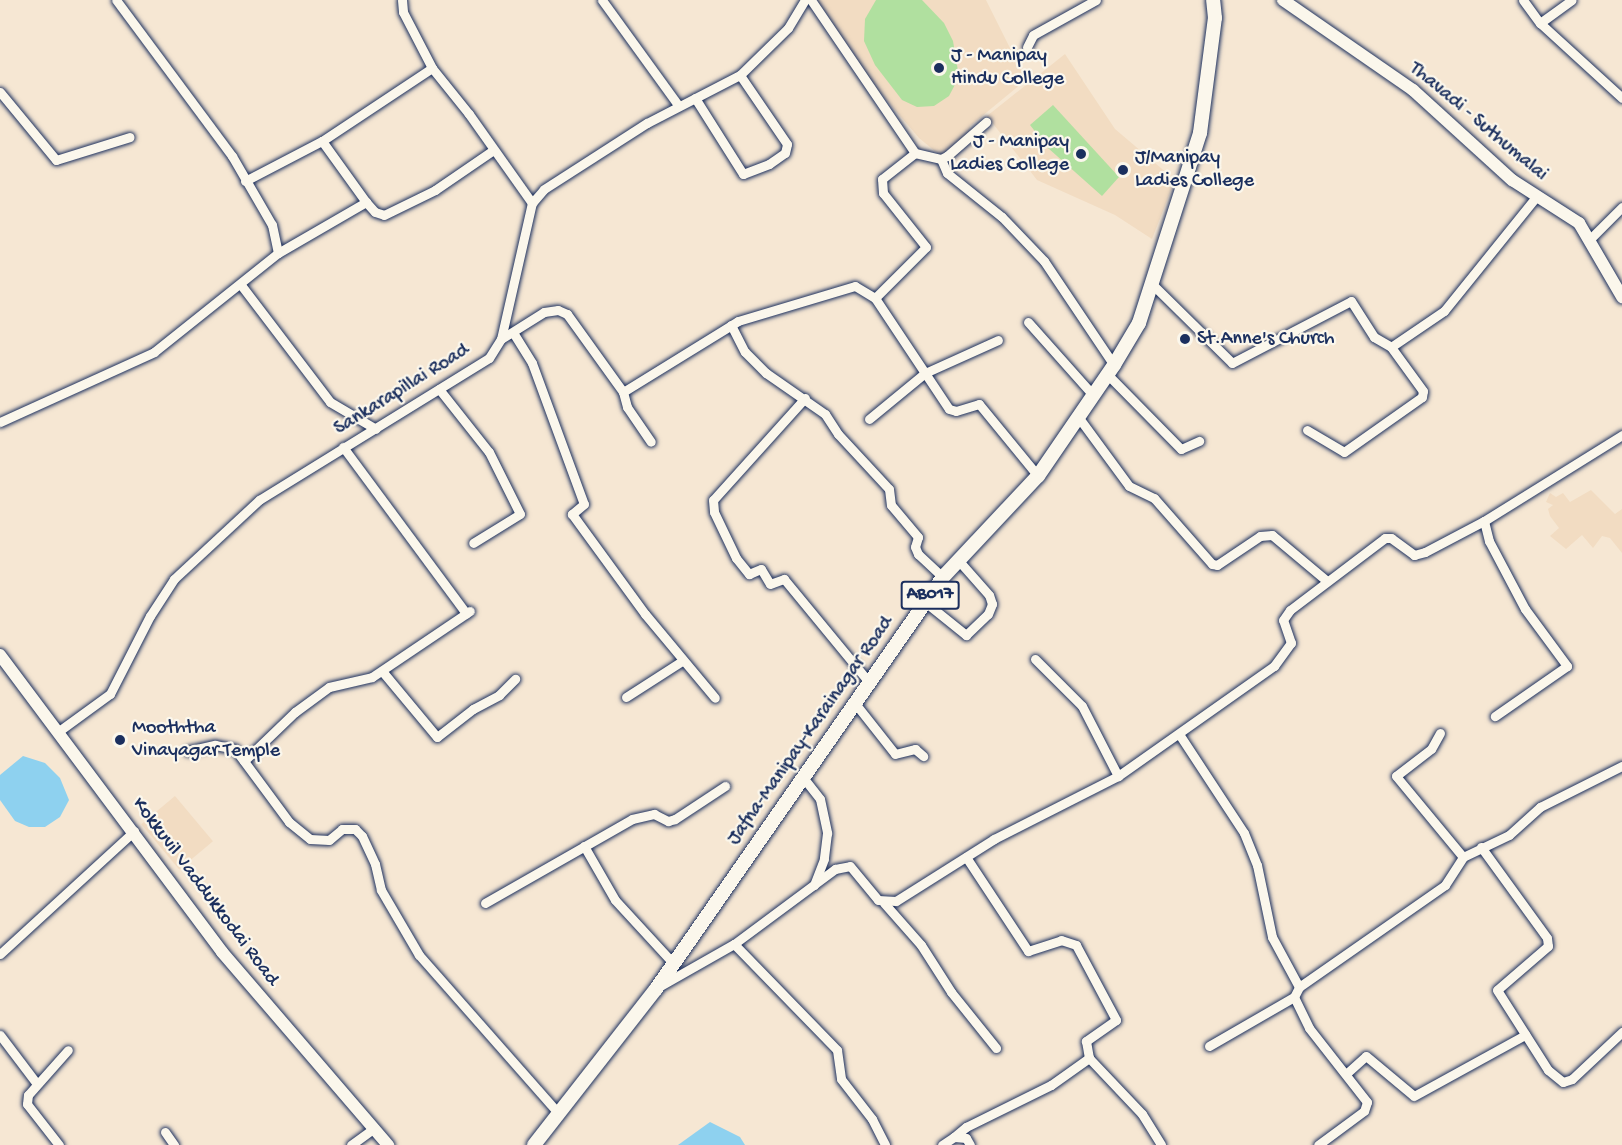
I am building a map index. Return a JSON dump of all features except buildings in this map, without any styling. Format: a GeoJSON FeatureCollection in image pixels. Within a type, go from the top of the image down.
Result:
{"type":"FeatureCollection","features":[{"type":"Feature","properties":{"kind":"main road","name":"Jafna-Manipay-Karainagar Road"},"geometry":{"type":"LineString","coordinates":[[534,1145],[656,989],[943,576],[1038,476],[1094,396],[1139,323],[1150,282],[1200,133],[1211,63],[1215,18],[1213,0]]}},
{"type":"Feature","properties":{"kind":"main road","name":"Thavadi - Suthumalai"},"geometry":{"type":"LineString","coordinates":[[1283,0],[1413,90],[1512,180],[1536,197],[1566,213],[1590,238],[1622,297]]}},
{"type":"Feature","properties":{"kind":"main road","name":"Kokkuvil Vaddukkodai Road"},"geometry":{"type":"LineString","coordinates":[[2,660],[59,731],[222,952],[388,1145]]}},
{"type":"Feature","properties":{"kind":"street"},"geometry":{"type":"LineString","coordinates":[[116,0],[232,156],[272,225],[278,253]]}},
{"type":"Feature","properties":{"kind":"street"},"geometry":{"type":"LineString","coordinates":[[402,0],[403,12],[432,68],[469,114],[492,151],[532,203],[544,189],[678,105],[740,75],[772,47],[805,0]]}},
{"type":"Feature","properties":{"kind":"street"},"geometry":{"type":"LineString","coordinates":[[602,0],[678,105]]}},
{"type":"Feature","properties":{"kind":"street"},"geometry":{"type":"LineString","coordinates":[[811,0],[915,153],[941,159]]}},
{"type":"Feature","properties":{"kind":"street"},"geometry":{"type":"LineString","coordinates":[[1027,47],[1033,35],[1096,0]]}},
{"type":"Feature","properties":{"kind":"street"},"geometry":{"type":"LineString","coordinates":[[1523,0],[1540,23],[1622,98]]}},
{"type":"Feature","properties":{"kind":"street"},"geometry":{"type":"LineString","coordinates":[[1540,23],[1572,0]]}},
{"type":"Feature","properties":{"kind":"street"},"geometry":{"type":"LineString","coordinates":[[245,182],[322,141],[423,77],[432,68]]}},
{"type":"Feature","properties":{"kind":"street"},"geometry":{"type":"LineString","coordinates":[[695,98],[743,174],[769,164],[785,153],[787,144],[740,75]]}},
{"type":"Feature","properties":{"kind":"street"},"geometry":{"type":"LineString","coordinates":[[0,92],[56,160],[130,137]]}},
{"type":"Feature","properties":{"kind":"street"},"geometry":{"type":"LineString","coordinates":[[941,159],[986,122]]}},
{"type":"Feature","properties":{"kind":"street"},"geometry":{"type":"LineString","coordinates":[[322,141],[375,212],[393,212],[492,151]]}},
{"type":"Feature","properties":{"kind":"street"},"geometry":{"type":"LineString","coordinates":[[875,298],[926,247],[880,186],[882,180],[915,153]]}},
{"type":"Feature","properties":{"kind":"street"},"geometry":{"type":"LineString","coordinates":[[941,159],[947,173],[1002,216],[1044,261],[1111,370],[1182,449],[1198,441]]}},
{"type":"Feature","properties":{"kind":"street"},"geometry":{"type":"LineString","coordinates":[[1391,347],[1444,311],[1536,197]]}},
{"type":"Feature","properties":{"kind":"street"},"geometry":{"type":"LineString","coordinates":[[0,422],[154,352],[241,285],[278,253],[366,202]]}},
{"type":"Feature","properties":{"kind":"street","name":"Sankarapillai Road"},"geometry":{"type":"LineString","coordinates":[[59,731],[110,694],[150,616],[183,571],[259,500],[489,358],[501,339],[532,203]]}},
{"type":"Feature","properties":{"kind":"street"},"geometry":{"type":"LineString","coordinates":[[1590,238],[1622,207]]}},
{"type":"Feature","properties":{"kind":"street"},"geometry":{"type":"LineString","coordinates":[[1150,282],[1232,363],[1351,301],[1374,337],[1391,347],[1422,391],[1422,397],[1344,452],[1307,430]]}},
{"type":"Feature","properties":{"kind":"street"},"geometry":{"type":"LineString","coordinates":[[241,285],[330,402],[376,429]]}},
{"type":"Feature","properties":{"kind":"street"},"geometry":{"type":"LineString","coordinates":[[623,393],[731,325],[855,286],[875,298],[949,409],[956,411],[979,404],[1038,476]]}},
{"type":"Feature","properties":{"kind":"street"},"geometry":{"type":"LineString","coordinates":[[501,339],[514,334],[544,312],[558,310],[567,314],[623,393],[627,407],[651,442]]}},
{"type":"Feature","properties":{"kind":"street"},"geometry":{"type":"LineString","coordinates":[[1028,322],[1094,396]]}},
{"type":"Feature","properties":{"kind":"street"},"geometry":{"type":"LineString","coordinates":[[731,325],[745,352],[766,373],[825,414],[838,434],[889,489],[891,505],[918,537],[915,547],[918,554],[943,576]]}},
{"type":"Feature","properties":{"kind":"street"},"geometry":{"type":"LineString","coordinates":[[514,334],[532,363],[584,504],[572,514],[682,661],[716,698]]}},
{"type":"Feature","properties":{"kind":"street"},"geometry":{"type":"LineString","coordinates":[[869,419],[925,374],[998,340]]}},
{"type":"Feature","properties":{"kind":"street"},"geometry":{"type":"LineString","coordinates":[[439,389],[489,453],[520,514],[472,543]]}},
{"type":"Feature","properties":{"kind":"street"},"geometry":{"type":"LineString","coordinates":[[805,398],[713,500],[714,512],[736,558],[748,574],[761,569],[770,584],[784,579],[868,681]]}},
{"type":"Feature","properties":{"kind":"street"},"geometry":{"type":"LineString","coordinates":[[1079,418],[1129,486],[1154,498],[1212,564],[1217,565],[1260,536],[1272,536],[1327,581]]}},
{"type":"Feature","properties":{"kind":"street"},"geometry":{"type":"LineString","coordinates":[[884,903],[896,901],[966,857],[1118,776],[1179,734],[1288,651],[1291,643],[1283,620],[1327,581],[1385,538],[1391,538],[1414,555],[1484,521],[1622,435]]}},
{"type":"Feature","properties":{"kind":"street"},"geometry":{"type":"LineString","coordinates":[[244,761],[295,712],[329,687],[372,677],[468,612],[343,447]]}},
{"type":"Feature","properties":{"kind":"street"},"geometry":{"type":"LineString","coordinates":[[1484,521],[1489,541],[1525,609],[1567,666],[1496,716]]}},
{"type":"Feature","properties":{"kind":"street"},"geometry":{"type":"LineString","coordinates":[[925,602],[966,635],[988,614],[992,604],[989,595],[958,560]]}},
{"type":"Feature","properties":{"kind":"street"},"geometry":{"type":"LineString","coordinates":[[1035,658],[1082,706],[1118,776]]}},
{"type":"Feature","properties":{"kind":"street"},"geometry":{"type":"LineString","coordinates":[[626,696],[682,661]]}},
{"type":"Feature","properties":{"kind":"street"},"geometry":{"type":"LineString","coordinates":[[382,671],[437,737],[473,709],[499,695],[515,679]]}},
{"type":"Feature","properties":{"kind":"street"},"geometry":{"type":"LineString","coordinates":[[854,702],[895,754],[915,749],[923,756]]}},
{"type":"Feature","properties":{"kind":"street"},"geometry":{"type":"LineString","coordinates":[[1440,733],[1431,749],[1396,776],[1463,857]]}},
{"type":"Feature","properties":{"kind":"street"},"geometry":{"type":"LineString","coordinates":[[1179,734],[1244,833],[1257,865],[1272,937],[1299,987]]}},
{"type":"Feature","properties":{"kind":"street"},"geometry":{"type":"LineString","coordinates":[[188,750],[215,745],[235,749],[289,822],[310,839],[329,840],[342,829],[355,829],[362,836],[375,864],[381,890],[419,955],[559,1114]]}},
{"type":"Feature","properties":{"kind":"street"},"geometry":{"type":"LineString","coordinates":[[1209,1046],[1294,997],[1299,987],[1444,885],[1463,857],[1509,835],[1540,807],[1621,768]]}},
{"type":"Feature","properties":{"kind":"street"},"geometry":{"type":"LineString","coordinates":[[802,776],[820,799],[827,833],[824,859],[813,887]]}},
{"type":"Feature","properties":{"kind":"street"},"geometry":{"type":"LineString","coordinates":[[485,903],[632,819],[654,814],[668,821],[675,819],[725,786]]}},
{"type":"Feature","properties":{"kind":"street"},"geometry":{"type":"LineString","coordinates":[[0,954],[134,831]]}},
{"type":"Feature","properties":{"kind":"street"},"geometry":{"type":"LineString","coordinates":[[584,846],[615,900],[674,963]]}},
{"type":"Feature","properties":{"kind":"street"},"geometry":{"type":"LineString","coordinates":[[1481,847],[1547,938],[1548,946],[1497,990],[1548,1070],[1563,1082],[1572,1079],[1622,1032]]}},
{"type":"Feature","properties":{"kind":"street"},"geometry":{"type":"LineString","coordinates":[[966,857],[1028,951],[1061,940],[1076,945],[1116,1020],[1086,1041],[1089,1058],[1142,1114],[1161,1145]]}},
{"type":"Feature","properties":{"kind":"street"},"geometry":{"type":"LineString","coordinates":[[656,989],[734,944],[835,869],[850,866],[921,945],[951,992],[996,1048]]}},
{"type":"Feature","properties":{"kind":"street"},"geometry":{"type":"LineString","coordinates":[[734,944],[837,1050],[841,1079],[872,1119],[885,1145]]}},
{"type":"Feature","properties":{"kind":"street"},"geometry":{"type":"LineString","coordinates":[[1294,997],[1309,1028],[1347,1073],[1366,1106],[1318,1145]]}},
{"type":"Feature","properties":{"kind":"street"},"geometry":{"type":"LineString","coordinates":[[0,1035],[36,1084]]}},
{"type":"Feature","properties":{"kind":"street"},"geometry":{"type":"LineString","coordinates":[[1347,1073],[1366,1056],[1414,1096],[1525,1035]]}},
{"type":"Feature","properties":{"kind":"street"},"geometry":{"type":"LineString","coordinates":[[59,1145],[27,1104],[28,1095],[36,1084],[68,1050]]}},
{"type":"Feature","properties":{"kind":"street"},"geometry":{"type":"LineString","coordinates":[[942,1145],[966,1127],[1051,1085],[1089,1058]]}},
{"type":"Feature","properties":{"kind":"street"},"geometry":{"type":"LineString","coordinates":[[351,1145],[374,1128]]}},
{"type":"Feature","properties":{"kind":"street"},"geometry":{"type":"LineString","coordinates":[[165,1132],[174,1145]]}},
{"type":"Feature","properties":{"kind":"street"},"geometry":{"type":"LineString","coordinates":[[954,1137],[966,1138],[970,1145]]}},
{"type":"Feature","properties":{"kind":"shaded area","name":"J - Manipay Hindu College"},"geometry":{"type":"Polygon","coordinates":[[[817,0],[986,0],[1026,80],[970,126],[969,135],[942,157],[919,138],[848,55],[847,45],[817,0]]]}},
{"type":"Feature","properties":{"kind":"shaded area","name":"J - Manipay Ladies College"},"geometry":{"type":"Polygon","coordinates":[[[1065,54],[1115,129],[1175,180],[1152,239],[1115,215],[1037,180],[987,116],[1065,54]]]}},
{"type":"Feature","properties":{"kind":"shaded area"},"geometry":{"type":"Polygon","coordinates":[[[1591,490],[1615,514],[1622,509],[1622,553],[1610,538],[1602,536],[1593,548],[1582,535],[1566,549],[1550,536],[1559,528],[1548,509],[1553,505],[1546,502],[1550,493],[1556,497],[1563,493],[1570,502],[1591,490]]]}},
{"type":"Feature","properties":{"kind":"shaded area"},"geometry":{"type":"Polygon","coordinates":[[[175,796],[213,841],[179,869],[141,824],[175,796]]]}},
{"type":"Feature","properties":{"kind":"green space"},"geometry":{"type":"Polygon","coordinates":[[[876,0],[922,0],[944,23],[953,41],[959,77],[949,96],[934,106],[917,107],[902,100],[875,65],[864,41],[865,19],[876,0]]]}},
{"type":"Feature","properties":{"kind":"green space"},"geometry":{"type":"Polygon","coordinates":[[[1053,105],[1119,177],[1102,196],[1048,148],[1030,125],[1053,105]]]}},
{"type":"Feature","properties":{"kind":"water"},"geometry":{"type":"Polygon","coordinates":[[[23,756],[45,763],[60,778],[69,800],[60,817],[45,827],[29,827],[15,821],[0,800],[0,775],[23,756]]]}},
{"type":"Feature","properties":{"kind":"water"},"geometry":{"type":"Polygon","coordinates":[[[710,1122],[740,1137],[745,1145],[678,1145],[710,1122]]]}},
{"type":"Feature","properties":{"kind":"place","name":"J - Manipay Hindu College"},"geometry":{"type":"Point","coordinates":[939,68]}},
{"type":"Feature","properties":{"kind":"place","name":"J - Manipay Ladies College"},"geometry":{"type":"Point","coordinates":[1081,154]}},
{"type":"Feature","properties":{"kind":"place","name":"J/Manipay Ladies College"},"geometry":{"type":"Point","coordinates":[1123,170]}},
{"type":"Feature","properties":{"kind":"place","name":"St.Anne's Church"},"geometry":{"type":"Point","coordinates":[1185,339]}},
{"type":"Feature","properties":{"kind":"place","name":"Mooththa Vinayagar Temple"},"geometry":{"type":"Point","coordinates":[120,740]}}]}
